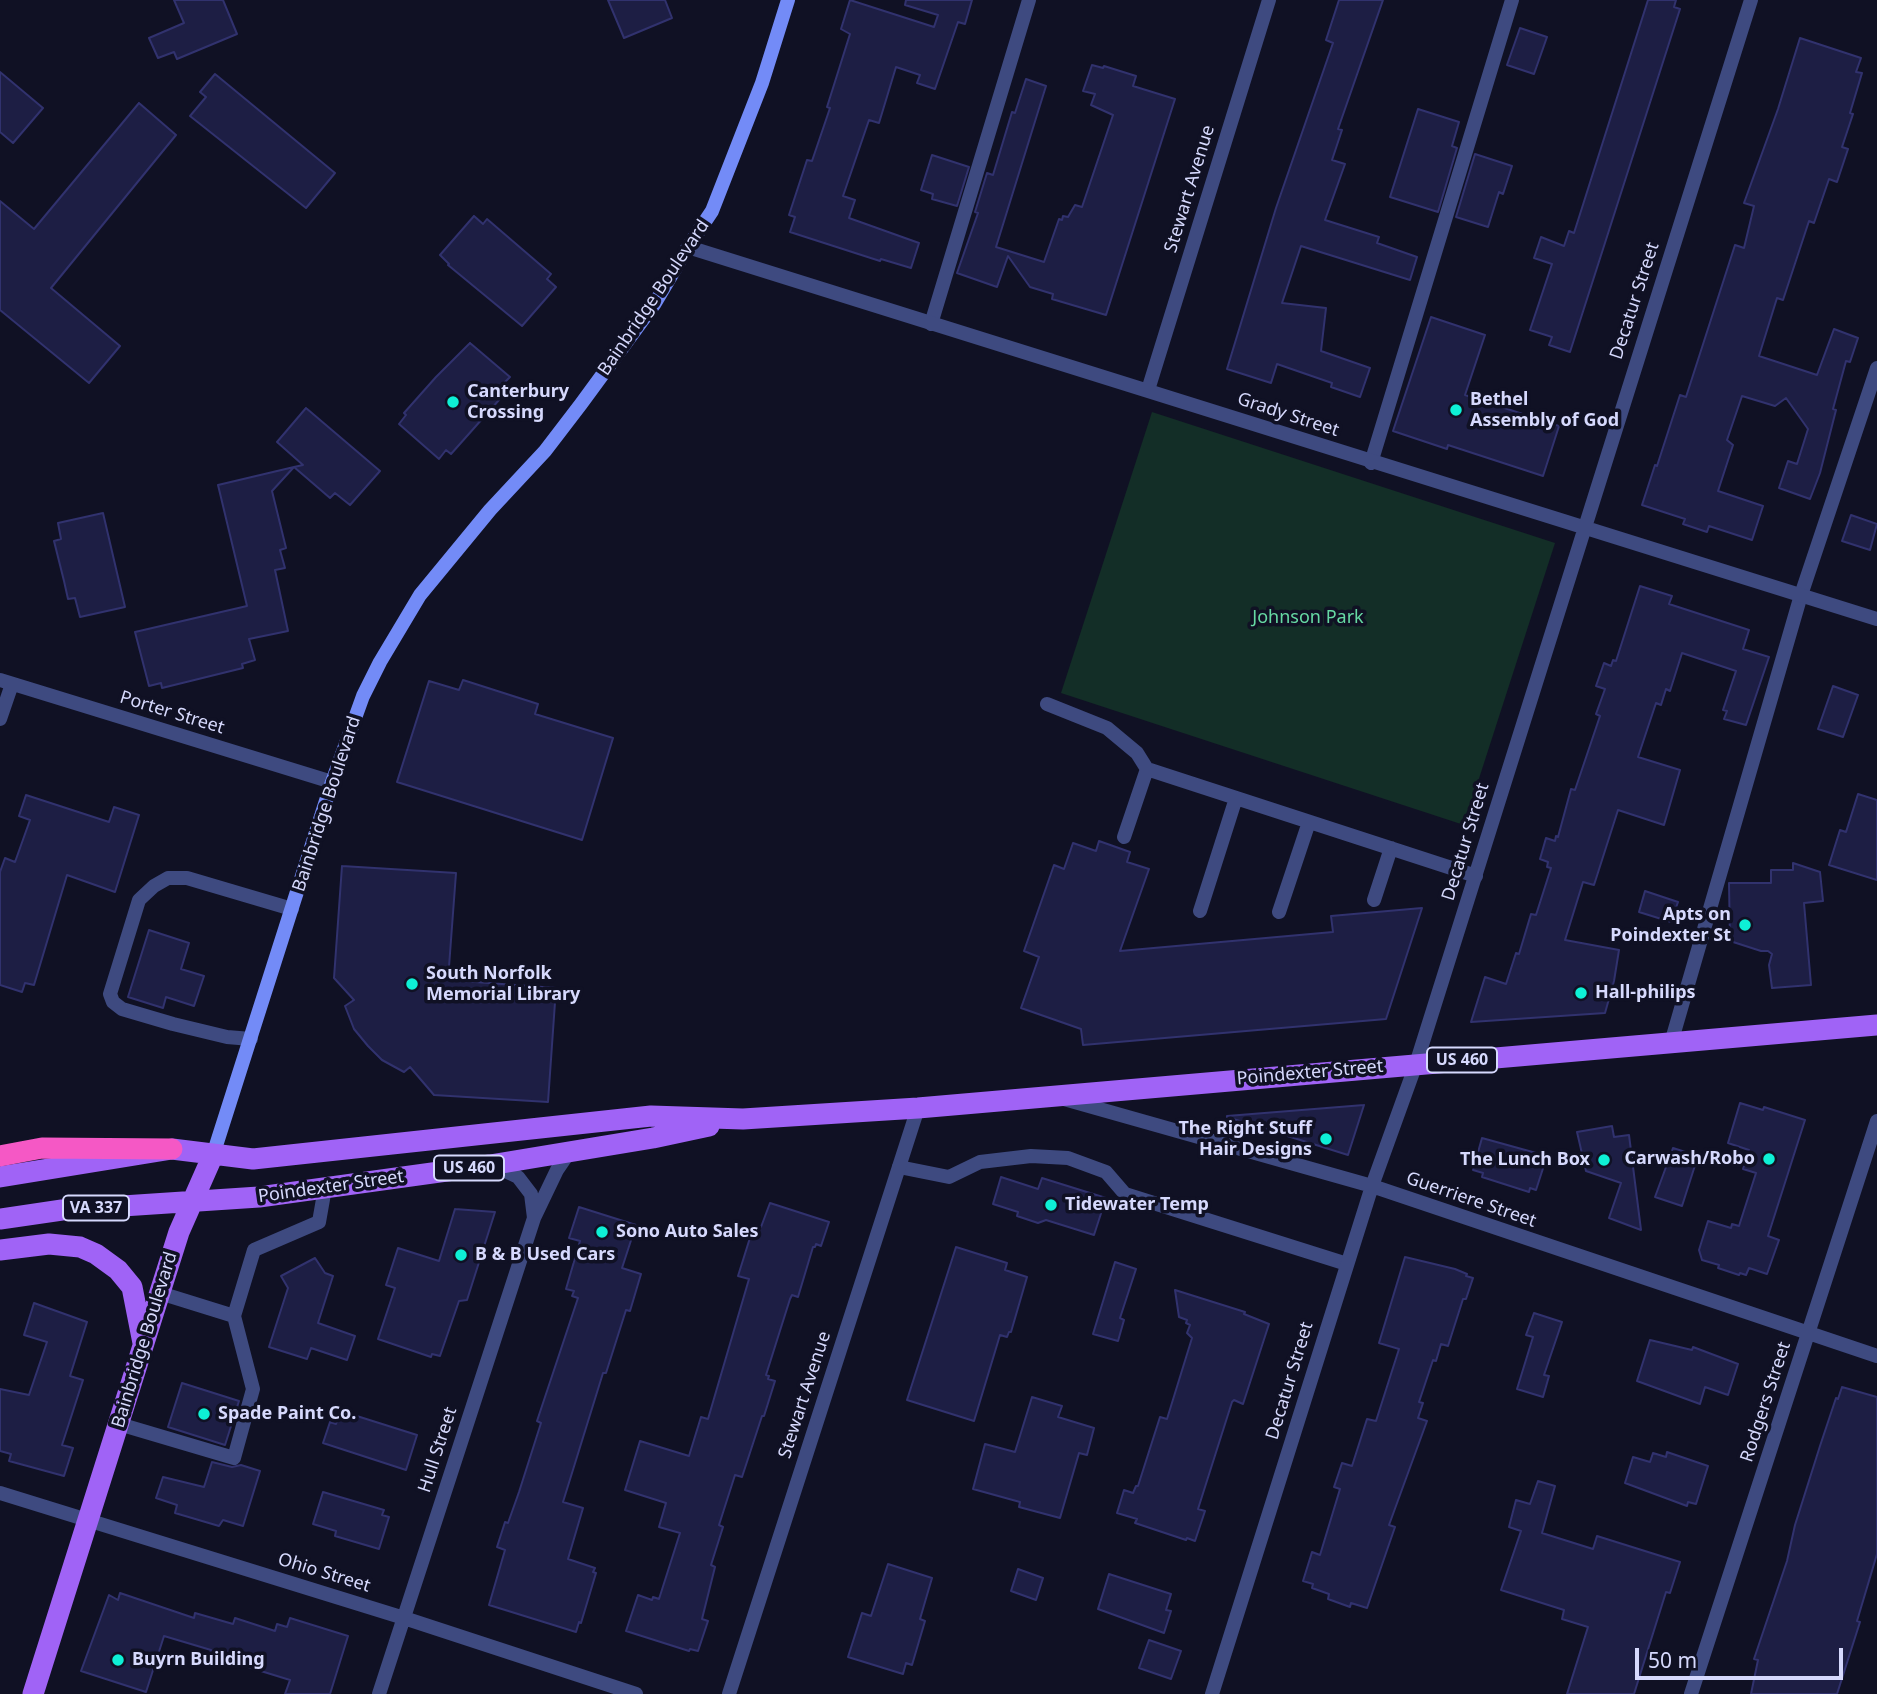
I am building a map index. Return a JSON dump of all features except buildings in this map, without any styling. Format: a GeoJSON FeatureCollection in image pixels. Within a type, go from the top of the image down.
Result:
{"type":"FeatureCollection","features":[{"type":"Feature","properties":{"kind":"highway"},"geometry":{"type":"LineString","coordinates":[[0,1156],[42,1148],[172,1149]]}},
{"type":"Feature","properties":{"kind":"main road","name":"Poindexter Street"},"geometry":{"type":"LineString","coordinates":[[0,1177],[172,1149],[253,1159],[651,1116],[743,1119],[918,1108],[1877,1025]]}},
{"type":"Feature","properties":{"kind":"main road","name":"Poindexter Street"},"geometry":{"type":"LineString","coordinates":[[0,1219],[62,1210],[259,1197],[490,1165],[653,1138],[743,1119]]}},
{"type":"Feature","properties":{"kind":"main road","name":"Bainbridge Boulevard"},"geometry":{"type":"LineString","coordinates":[[33,1694],[179,1232],[212,1155]]}},
{"type":"Feature","properties":{"kind":"main road"},"geometry":{"type":"LineString","coordinates":[[0,1250],[49,1244],[80,1247],[96,1254],[118,1270],[132,1287],[143,1346]]}},
{"type":"Feature","properties":{"kind":"street","name":"Bainbridge Boulevard"},"geometry":{"type":"LineString","coordinates":[[212,1155],[362,696],[420,595],[491,510],[545,451],[581,404],[655,303],[712,211],[762,83],[788,0]]}},
{"type":"Feature","properties":{"kind":"street"},"geometry":{"type":"LineString","coordinates":[[931,324],[1029,0]]}},
{"type":"Feature","properties":{"kind":"street","name":"Stewart Avenue"},"geometry":{"type":"LineString","coordinates":[[1147,390],[1269,0]]}},
{"type":"Feature","properties":{"kind":"street"},"geometry":{"type":"LineString","coordinates":[[1371,463],[1512,0]]}},
{"type":"Feature","properties":{"kind":"street","name":"Decatur Street"},"geometry":{"type":"LineString","coordinates":[[1212,1694],[1371,1186],[1416,1064],[1476,876],[1751,0]]}},
{"type":"Feature","properties":{"kind":"street","name":"Grady Street"},"geometry":{"type":"LineString","coordinates":[[688,247],[1877,620]]}},
{"type":"Feature","properties":{"kind":"street"},"geometry":{"type":"LineString","coordinates":[[1671,1042],[1801,595],[1877,368]]}},
{"type":"Feature","properties":{"kind":"street"},"geometry":{"type":"LineString","coordinates":[[0,719],[6,682]]}},
{"type":"Feature","properties":{"kind":"street","name":"Porter Street"},"geometry":{"type":"LineString","coordinates":[[6,682],[332,782]]}},
{"type":"Feature","properties":{"kind":"street"},"geometry":{"type":"LineString","coordinates":[[1047,704],[1107,728],[1137,753],[1147,769],[1476,876]]}},
{"type":"Feature","properties":{"kind":"street"},"geometry":{"type":"LineString","coordinates":[[1124,837],[1147,769]]}},
{"type":"Feature","properties":{"kind":"street"},"geometry":{"type":"LineString","coordinates":[[1200,911],[1236,798]]}},
{"type":"Feature","properties":{"kind":"street"},"geometry":{"type":"LineString","coordinates":[[1279,912],[1309,822]]}},
{"type":"Feature","properties":{"kind":"street"},"geometry":{"type":"LineString","coordinates":[[1374,900],[1391,848]]}},
{"type":"Feature","properties":{"kind":"street"},"geometry":{"type":"LineString","coordinates":[[251,1039],[227,1037],[173,1024],[122,1009],[113,1002],[110,994],[139,900],[168,878],[187,878],[292,909]]}},
{"type":"Feature","properties":{"kind":"street","name":"Guerriere Street"},"geometry":{"type":"LineString","coordinates":[[1048,1095],[1371,1186],[1877,1356]]}},
{"type":"Feature","properties":{"kind":"street","name":"Stewart Avenue"},"geometry":{"type":"LineString","coordinates":[[729,1694],[918,1108]]}},
{"type":"Feature","properties":{"kind":"street","name":"Rodgers Street"},"geometry":{"type":"LineString","coordinates":[[1691,1694],[1877,1121]]}},
{"type":"Feature","properties":{"kind":"street","name":"Hull Street"},"geometry":{"type":"LineString","coordinates":[[379,1694],[534,1218],[557,1170],[570,1152]]}},
{"type":"Feature","properties":{"kind":"street"},"geometry":{"type":"LineString","coordinates":[[899,1167],[949,1177],[980,1162],[1031,1156],[1068,1158],[1106,1172],[1125,1194],[1347,1264]]}},
{"type":"Feature","properties":{"kind":"street"},"geometry":{"type":"LineString","coordinates":[[490,1165],[518,1177],[531,1194],[534,1218]]}},
{"type":"Feature","properties":{"kind":"street"},"geometry":{"type":"LineString","coordinates":[[119,1424],[234,1458],[253,1389],[234,1316],[254,1250],[319,1222],[325,1188]]}},
{"type":"Feature","properties":{"kind":"street"},"geometry":{"type":"LineString","coordinates":[[160,1293],[234,1316]]}},
{"type":"Feature","properties":{"kind":"street","name":"Ohio Street"},"geometry":{"type":"LineString","coordinates":[[0,1493],[404,1618],[636,1694]]}},
{"type":"Feature","properties":{"kind":"green space","name":"Johnson Park"},"geometry":{"type":"Polygon","coordinates":[[[1152,412],[1555,543],[1464,825],[1061,693],[1152,412]]]}},
{"type":"Feature","properties":{"kind":"place","name":"Canterbury Crossing"},"geometry":{"type":"Point","coordinates":[453,402]}},
{"type":"Feature","properties":{"kind":"place","name":"Bethel Assembly of God"},"geometry":{"type":"Point","coordinates":[1456,410]}},
{"type":"Feature","properties":{"kind":"place","name":"Apts on Poindexter St"},"geometry":{"type":"Point","coordinates":[1745,925]}},
{"type":"Feature","properties":{"kind":"place","name":"South Norfolk Memorial Library"},"geometry":{"type":"Point","coordinates":[412,984]}},
{"type":"Feature","properties":{"kind":"place","name":"Hall-philips"},"geometry":{"type":"Point","coordinates":[1581,993]}},
{"type":"Feature","properties":{"kind":"place","name":"The Right Stuff Hair Designs"},"geometry":{"type":"Point","coordinates":[1326,1139]}},
{"type":"Feature","properties":{"kind":"place","name":"Carwash/Robo"},"geometry":{"type":"Point","coordinates":[1769,1159]}},
{"type":"Feature","properties":{"kind":"place","name":"The Lunch Box"},"geometry":{"type":"Point","coordinates":[1604,1160]}},
{"type":"Feature","properties":{"kind":"place","name":"Tidewater Temp"},"geometry":{"type":"Point","coordinates":[1051,1205]}},
{"type":"Feature","properties":{"kind":"place","name":"Sono Auto Sales"},"geometry":{"type":"Point","coordinates":[602,1232]}},
{"type":"Feature","properties":{"kind":"place","name":"B & B Used Cars"},"geometry":{"type":"Point","coordinates":[461,1255]}},
{"type":"Feature","properties":{"kind":"place","name":"Spade Paint Co."},"geometry":{"type":"Point","coordinates":[204,1414]}},
{"type":"Feature","properties":{"kind":"place","name":"Buyrn Building"},"geometry":{"type":"Point","coordinates":[118,1660]}}]}
